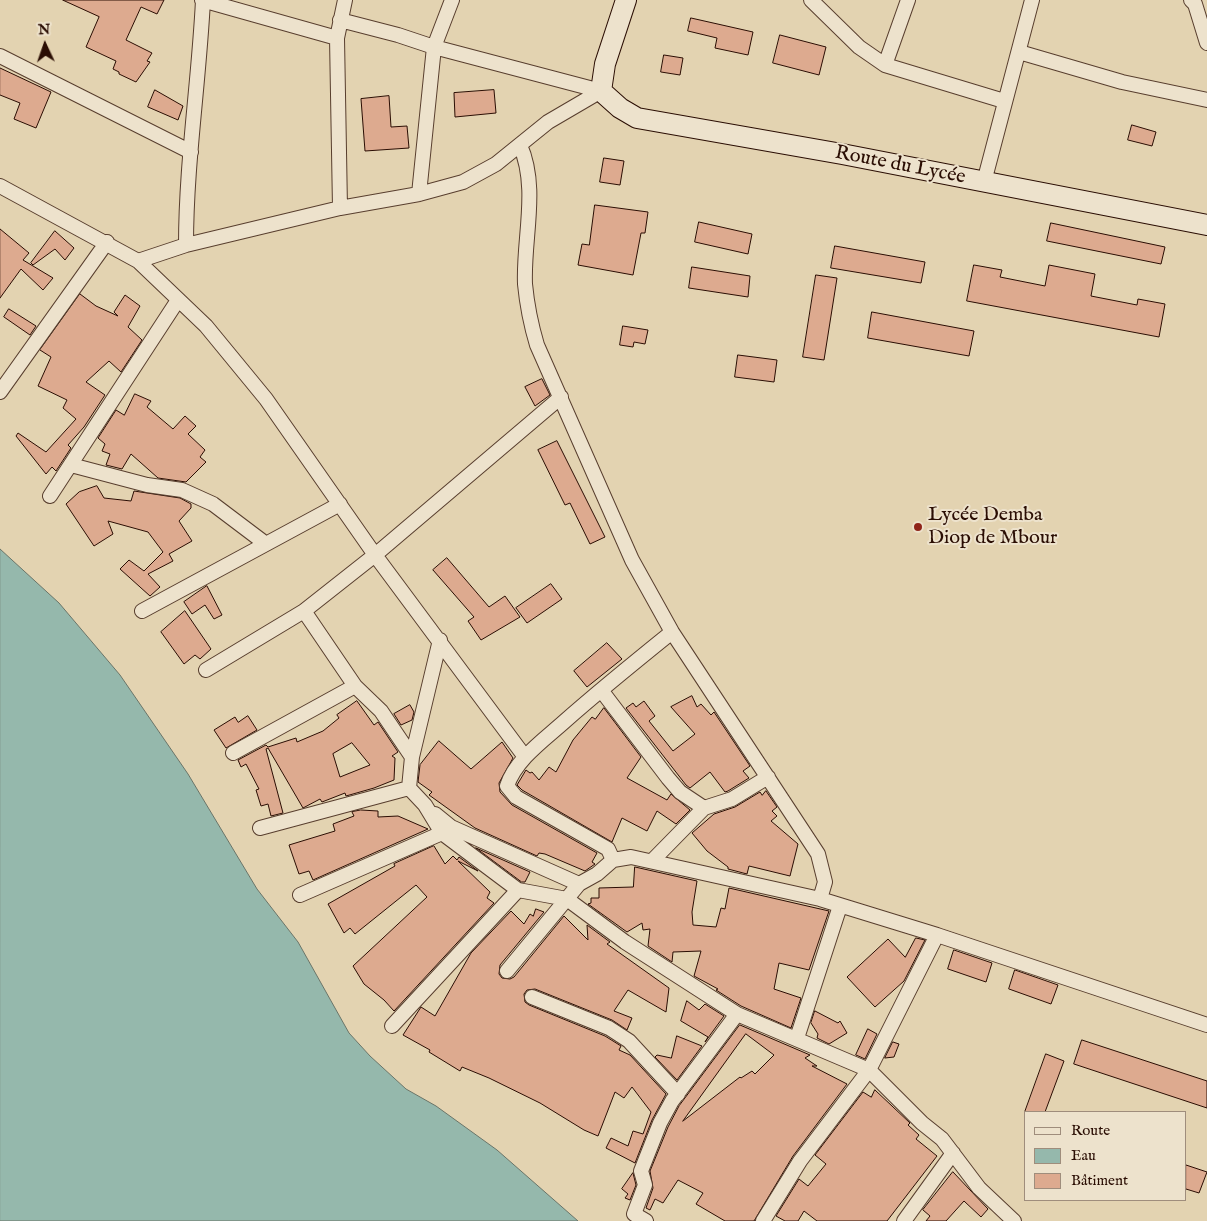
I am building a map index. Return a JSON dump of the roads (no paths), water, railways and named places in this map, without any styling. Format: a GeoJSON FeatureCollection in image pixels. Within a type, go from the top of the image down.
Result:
{"type":"FeatureCollection","features":[{"type":"Feature","properties":{"kind":"main road"},"geometry":{"type":"LineString","coordinates":[[601,91],[605,64],[626,0]]}},
{"type":"Feature","properties":{"kind":"main road","name":"Route du Lycée"},"geometry":{"type":"LineString","coordinates":[[601,91],[620,108],[638,118],[1207,225]]}},
{"type":"Feature","properties":{"kind":"street"},"geometry":{"type":"LineString","coordinates":[[186,245],[186,202],[200,66],[203,0],[337,38]]}},
{"type":"Feature","properties":{"kind":"street"},"geometry":{"type":"LineString","coordinates":[[340,208],[337,38],[345,0]]}},
{"type":"Feature","properties":{"kind":"street"},"geometry":{"type":"LineString","coordinates":[[419,194],[434,47],[452,0]]}},
{"type":"Feature","properties":{"kind":"street"},"geometry":{"type":"LineString","coordinates":[[811,0],[859,47],[885,65],[1004,101]]}},
{"type":"Feature","properties":{"kind":"street"},"geometry":{"type":"LineString","coordinates":[[885,65],[908,0]]}},
{"type":"Feature","properties":{"kind":"street"},"geometry":{"type":"LineString","coordinates":[[984,182],[1032,0]]}},
{"type":"Feature","properties":{"kind":"street"},"geometry":{"type":"LineString","coordinates":[[1191,0],[1198,12],[1207,44]]}},
{"type":"Feature","properties":{"kind":"street"},"geometry":{"type":"LineString","coordinates":[[340,20],[601,91]]}},
{"type":"Feature","properties":{"kind":"street"},"geometry":{"type":"LineString","coordinates":[[1019,52],[1122,82],[1207,100]]}},
{"type":"Feature","properties":{"kind":"street"},"geometry":{"type":"LineString","coordinates":[[0,56],[191,152]]}},
{"type":"Feature","properties":{"kind":"street"},"geometry":{"type":"LineString","coordinates":[[138,261],[186,245],[340,208],[419,194],[463,182],[496,164],[548,122],[601,91]]}},
{"type":"Feature","properties":{"kind":"street"},"geometry":{"type":"LineString","coordinates":[[520,146],[526,159],[529,184],[525,283],[529,316],[537,345],[632,560],[672,632],[818,854],[825,882],[820,899]]}},
{"type":"Feature","properties":{"kind":"street"},"geometry":{"type":"LineString","coordinates":[[3,192],[107,242],[138,261],[206,326],[266,399],[375,555],[525,756]]}},
{"type":"Feature","properties":{"kind":"street"},"geometry":{"type":"LineString","coordinates":[[0,392],[107,242]]}},
{"type":"Feature","properties":{"kind":"street"},"geometry":{"type":"LineString","coordinates":[[50,496],[178,300]]}},
{"type":"Feature","properties":{"kind":"street"},"geometry":{"type":"LineString","coordinates":[[206,670],[304,611],[375,555],[561,397]]}},
{"type":"Feature","properties":{"kind":"street"},"geometry":{"type":"LineString","coordinates":[[71,465],[146,485],[182,490],[212,504],[266,544]]}},
{"type":"Feature","properties":{"kind":"street"},"geometry":{"type":"LineString","coordinates":[[142,611],[340,504]]}},
{"type":"Feature","properties":{"kind":"street"},"geometry":{"type":"LineString","coordinates":[[304,611],[355,686],[381,711],[412,757]]}},
{"type":"Feature","properties":{"kind":"street"},"geometry":{"type":"LineString","coordinates":[[613,860],[608,849],[516,797],[507,786],[510,778],[525,756],[600,690],[672,632]]}},
{"type":"Feature","properties":{"kind":"street"},"geometry":{"type":"LineString","coordinates":[[440,640],[412,757],[409,788],[425,805],[451,827],[579,884]]}},
{"type":"Feature","properties":{"kind":"street"},"geometry":{"type":"LineString","coordinates":[[233,754],[355,686]]}},
{"type":"Feature","properties":{"kind":"street"},"geometry":{"type":"LineString","coordinates":[[600,690],[674,785],[704,808]]}},
{"type":"Feature","properties":{"kind":"street"},"geometry":{"type":"LineString","coordinates":[[653,860],[704,808],[732,800],[768,777]]}},
{"type":"Feature","properties":{"kind":"street"},"geometry":{"type":"LineString","coordinates":[[260,828],[409,788]]}},
{"type":"Feature","properties":{"kind":"street"},"geometry":{"type":"LineString","coordinates":[[425,805],[442,833],[518,890],[567,899],[625,942],[737,1014],[869,1070],[953,1153],[979,1188],[1014,1221]]}},
{"type":"Feature","properties":{"kind":"street"},"geometry":{"type":"LineString","coordinates":[[300,895],[442,833]]}},
{"type":"Feature","properties":{"kind":"street"},"geometry":{"type":"LineString","coordinates":[[507,971],[579,884],[597,874],[613,860],[631,857],[653,860],[820,899],[937,935],[1207,1025]]}},
{"type":"Feature","properties":{"kind":"street"},"geometry":{"type":"LineString","coordinates":[[392,1026],[518,890]]}},
{"type":"Feature","properties":{"kind":"street"},"geometry":{"type":"LineString","coordinates":[[797,1038],[840,906]]}},
{"type":"Feature","properties":{"kind":"street"},"geometry":{"type":"LineString","coordinates":[[763,1221],[800,1161],[869,1070],[937,935]]}},
{"type":"Feature","properties":{"kind":"street"},"geometry":{"type":"LineString","coordinates":[[532,997],[609,1028],[629,1041],[678,1094]]}},
{"type":"Feature","properties":{"kind":"street"},"geometry":{"type":"LineString","coordinates":[[646,1221],[634,1214],[645,1185],[641,1171],[660,1123],[678,1094],[737,1014]]}},
{"type":"Feature","properties":{"kind":"street"},"geometry":{"type":"LineString","coordinates":[[904,1221],[953,1153]]}},
{"type":"Feature","properties":{"kind":"water"},"geometry":{"type":"Polygon","coordinates":[[[0,549],[59,603],[120,675],[188,774],[257,889],[298,942],[349,1033],[370,1056],[406,1089],[436,1106],[497,1150],[578,1221],[0,1221],[0,549]]]}},
{"type":"Feature","properties":{"kind":"place","name":"Lycée Demba Diop de Mbour"},"geometry":{"type":"Point","coordinates":[918,527]}}]}
